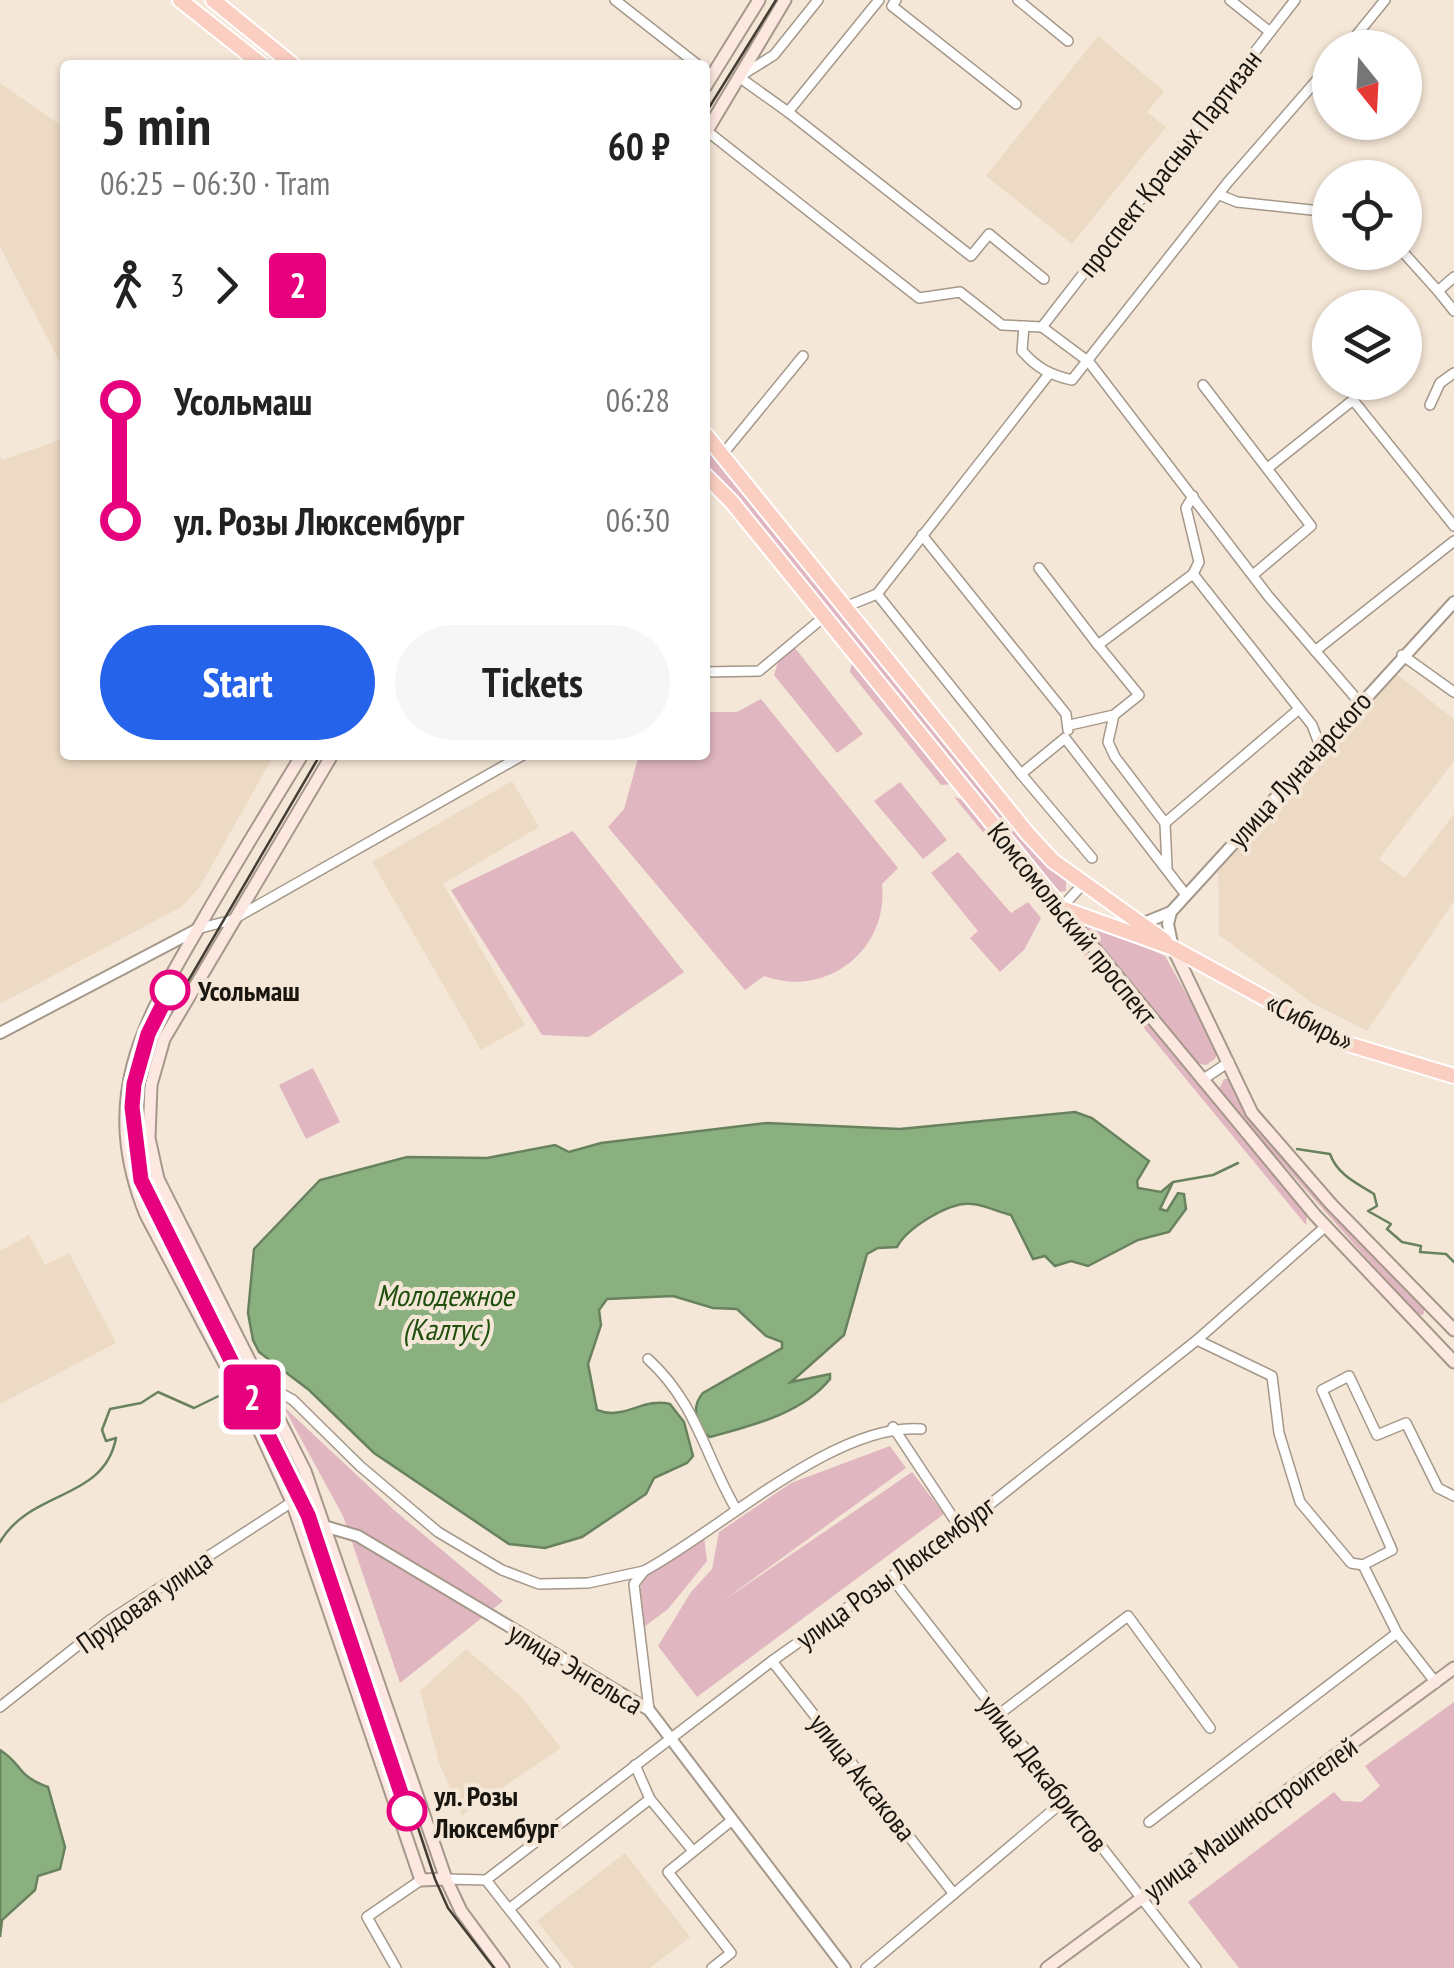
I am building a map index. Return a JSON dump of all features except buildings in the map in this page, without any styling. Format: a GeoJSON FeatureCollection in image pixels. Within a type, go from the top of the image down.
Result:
{"type":"FeatureCollection","features":[{"type":"Feature","properties":{"kind":"main road"},"geometry":{"type":"LineString","coordinates":[[180,0],[256,60]]}},
{"type":"Feature","properties":{"kind":"main road"},"geometry":{"type":"LineString","coordinates":[[213,0],[287,60]]}},
{"type":"Feature","properties":{"kind":"main road"},"geometry":{"type":"LineString","coordinates":[[710,74],[759,0]]}},
{"type":"Feature","properties":{"kind":"main road"},"geometry":{"type":"LineString","coordinates":[[710,126],[786,0]]}},
{"type":"Feature","properties":{"kind":"main road","name":"Комсомольский проспект"},"geometry":{"type":"LineString","coordinates":[[710,440],[1028,834],[1084,884]]}},
{"type":"Feature","properties":{"kind":"main road","name":"Комсомольский проспект"},"geometry":{"type":"LineString","coordinates":[[710,481],[825,616],[1202,1080],[1326,1226],[1454,1362]]}},
{"type":"Feature","properties":{"kind":"main road"},"geometry":{"type":"LineString","coordinates":[[299,760],[141,1030],[127,1083],[126,1146],[133,1183],[146,1214],[255,1421],[292,1502],[422,1880],[446,1879]]}},
{"type":"Feature","properties":{"kind":"main road"},"geometry":{"type":"LineString","coordinates":[[329,760],[164,1039],[151,1085],[149,1138],[165,1199],[262,1383],[327,1527],[446,1879],[460,1911],[503,1968]]}},
{"type":"Feature","properties":{"kind":"main road","name":"«Сибирь»"},"geometry":{"type":"LineString","coordinates":[[1084,884],[1174,948]]}},
{"type":"Feature","properties":{"kind":"main road","name":"«Сибирь»"},"geometry":{"type":"LineString","coordinates":[[1061,908],[1174,948],[1348,1044],[1454,1076]]}},
{"type":"Feature","properties":{"kind":"main road","name":"Комсомольский проспект"},"geometry":{"type":"LineString","coordinates":[[1174,948],[1252,1113],[1454,1330]]}},
{"type":"Feature","properties":{"kind":"main road"},"geometry":{"type":"LineString","coordinates":[[1423,1329],[1425,1319],[1439,1315]]}},
{"type":"Feature","properties":{"kind":"main road","name":"улица Машиностроителей"},"geometry":{"type":"LineString","coordinates":[[1047,1968],[1454,1668]]}},
{"type":"Feature","properties":{"kind":"street"},"geometry":{"type":"LineString","coordinates":[[615,0],[692,60]]}},
{"type":"Feature","properties":{"kind":"street"},"geometry":{"type":"LineString","coordinates":[[818,0],[774,55],[739,77],[971,256],[989,234],[1044,279]]}},
{"type":"Feature","properties":{"kind":"street"},"geometry":{"type":"LineString","coordinates":[[1018,0],[1068,41]]}},
{"type":"Feature","properties":{"kind":"street"},"geometry":{"type":"LineString","coordinates":[[1230,0],[1270,32]]}},
{"type":"Feature","properties":{"kind":"street","name":"проспект Красных Партизан"},"geometry":{"type":"LineString","coordinates":[[1042,327],[1295,0]]}},
{"type":"Feature","properties":{"kind":"street"},"geometry":{"type":"LineString","coordinates":[[1361,30],[1385,0]]}},
{"type":"Feature","properties":{"kind":"street"},"geometry":{"type":"LineString","coordinates":[[788,112],[888,1],[1016,104]]}},
{"type":"Feature","properties":{"kind":"street"},"geometry":{"type":"LineString","coordinates":[[1024,326],[1022,351],[1049,374],[1072,380],[1312,86]]}},
{"type":"Feature","properties":{"kind":"street"},"geometry":{"type":"LineString","coordinates":[[710,136],[919,298],[960,292],[1002,325],[1042,327],[1089,362],[1253,575],[1360,704]]}},
{"type":"Feature","properties":{"kind":"street"},"geometry":{"type":"LineString","coordinates":[[1220,195],[1237,202],[1312,210]]}},
{"type":"Feature","properties":{"kind":"street"},"geometry":{"type":"LineString","coordinates":[[1419,270],[1454,311]]}},
{"type":"Feature","properties":{"kind":"street"},"geometry":{"type":"LineString","coordinates":[[1438,291],[1454,277]]}},
{"type":"Feature","properties":{"kind":"street"},"geometry":{"type":"LineString","coordinates":[[722,455],[803,356]]}},
{"type":"Feature","properties":{"kind":"street"},"geometry":{"type":"LineString","coordinates":[[1430,406],[1440,383],[1454,373]]}},
{"type":"Feature","properties":{"kind":"street"},"geometry":{"type":"LineString","coordinates":[[844,607],[877,594],[1049,374]]}},
{"type":"Feature","properties":{"kind":"street"},"geometry":{"type":"LineString","coordinates":[[1203,384],[1311,526],[1253,575]]}},
{"type":"Feature","properties":{"kind":"street"},"geometry":{"type":"LineString","coordinates":[[1269,466],[1353,400],[1454,526]]}},
{"type":"Feature","properties":{"kind":"street"},"geometry":{"type":"LineString","coordinates":[[1098,645],[1192,574],[1199,562],[1186,508],[1193,496]]}},
{"type":"Feature","properties":{"kind":"street"},"geometry":{"type":"LineString","coordinates":[[922,535],[1066,714],[1070,725],[1065,738],[1021,774]]}},
{"type":"Feature","properties":{"kind":"street"},"geometry":{"type":"LineString","coordinates":[[1315,651],[1454,542]]}},
{"type":"Feature","properties":{"kind":"street"},"geometry":{"type":"LineString","coordinates":[[1039,568],[1139,695],[1114,715],[1070,725]]}},
{"type":"Feature","properties":{"kind":"street"},"geometry":{"type":"LineString","coordinates":[[1192,574],[1299,708],[1320,746]]}},
{"type":"Feature","properties":{"kind":"street"},"geometry":{"type":"LineString","coordinates":[[877,594],[1092,858]]}},
{"type":"Feature","properties":{"kind":"street","name":"улица Луначарского"},"geometry":{"type":"LineString","coordinates":[[1171,912],[1454,602]]}},
{"type":"Feature","properties":{"kind":"street"},"geometry":{"type":"LineString","coordinates":[[710,672],[759,672],[825,616]]}},
{"type":"Feature","properties":{"kind":"street"},"geometry":{"type":"LineString","coordinates":[[1402,655],[1454,692]]}},
{"type":"Feature","properties":{"kind":"street"},"geometry":{"type":"LineString","coordinates":[[1166,823],[1299,708]]}},
{"type":"Feature","properties":{"kind":"street"},"geometry":{"type":"LineString","coordinates":[[1114,715],[1108,742],[1114,757],[1166,823],[1167,868]]}},
{"type":"Feature","properties":{"kind":"street"},"geometry":{"type":"LineString","coordinates":[[1065,738],[1186,895]]}},
{"type":"Feature","properties":{"kind":"street"},"geometry":{"type":"LineString","coordinates":[[0,1033],[197,930],[232,920],[513,760]]}},
{"type":"Feature","properties":{"kind":"street"},"geometry":{"type":"LineString","coordinates":[[1061,908],[1084,884]]}},
{"type":"Feature","properties":{"kind":"street"},"geometry":{"type":"LineString","coordinates":[[1144,923],[1171,912]]}},
{"type":"Feature","properties":{"kind":"street"},"geometry":{"type":"LineString","coordinates":[[1171,912],[1168,924],[1174,948]]}},
{"type":"Feature","properties":{"kind":"street"},"geometry":{"type":"LineString","coordinates":[[1202,1080],[1230,1062]]}},
{"type":"Feature","properties":{"kind":"street","name":"улица Розы Люксембург"},"geometry":{"type":"LineString","coordinates":[[486,1880],[772,1661],[960,1528],[1196,1340],[1326,1226]]}},
{"type":"Feature","properties":{"kind":"street"},"geometry":{"type":"LineString","coordinates":[[1196,1340],[1272,1376],[1280,1433],[1300,1502],[1351,1563],[1362,1566],[1392,1550],[1322,1390],[1349,1376],[1378,1435],[1406,1423],[1438,1488],[1454,1496]]}},
{"type":"Feature","properties":{"kind":"street"},"geometry":{"type":"LineString","coordinates":[[648,1359],[688,1404],[736,1509]]}},
{"type":"Feature","properties":{"kind":"street"},"geometry":{"type":"LineString","coordinates":[[262,1383],[292,1400],[360,1466],[438,1532],[502,1570],[539,1584],[588,1583],[644,1571]]}},
{"type":"Feature","properties":{"kind":"street"},"geometry":{"type":"LineString","coordinates":[[893,1427],[960,1528]]}},
{"type":"Feature","properties":{"kind":"street"},"geometry":{"type":"LineString","coordinates":[[648,1710],[634,1584],[644,1571],[776,1482],[893,1427],[921,1429]]}},
{"type":"Feature","properties":{"kind":"street","name":"Прудовая улица"},"geometry":{"type":"LineString","coordinates":[[0,1707],[110,1620],[292,1502]]}},
{"type":"Feature","properties":{"kind":"street","name":"улица Энгельса"},"geometry":{"type":"LineString","coordinates":[[327,1527],[358,1536],[648,1710],[845,1968]]}},
{"type":"Feature","properties":{"kind":"street"},"geometry":{"type":"LineString","coordinates":[[1362,1566],[1397,1633],[1436,1682]]}},
{"type":"Feature","properties":{"kind":"street","name":"улица Декабристов"},"geometry":{"type":"LineString","coordinates":[[892,1578],[1196,1968]]}},
{"type":"Feature","properties":{"kind":"street"},"geometry":{"type":"LineString","coordinates":[[998,1715],[1128,1616],[1210,1728]]}},
{"type":"Feature","properties":{"kind":"street"},"geometry":{"type":"LineString","coordinates":[[1149,1822],[1397,1633]]}},
{"type":"Feature","properties":{"kind":"street","name":"улица Аксакова"},"geometry":{"type":"LineString","coordinates":[[772,1661],[954,1894]]}},
{"type":"Feature","properties":{"kind":"street"},"geometry":{"type":"LineString","coordinates":[[635,1765],[650,1799],[694,1851]]}},
{"type":"Feature","properties":{"kind":"street"},"geometry":{"type":"LineString","coordinates":[[509,1909],[650,1799]]}},
{"type":"Feature","properties":{"kind":"street"},"geometry":{"type":"LineString","coordinates":[[866,1968],[1066,1799]]}},
{"type":"Feature","properties":{"kind":"street"},"geometry":{"type":"LineString","coordinates":[[717,1966],[730,1953],[668,1872],[731,1821]]}},
{"type":"Feature","properties":{"kind":"street"},"geometry":{"type":"LineString","coordinates":[[446,1879],[486,1880],[555,1968]]}},
{"type":"Feature","properties":{"kind":"street"},"geometry":{"type":"LineString","coordinates":[[391,1966],[367,1917],[422,1880]]}},
{"type":"Feature","properties":{"kind":"shaded area"},"geometry":{"type":"Polygon","coordinates":[[[1098,36],[1164,91],[1147,112],[1166,127],[1072,244],[986,176],[1098,36]]]}},
{"type":"Feature","properties":{"kind":"shaded area"},"geometry":{"type":"Polygon","coordinates":[[[0,83],[60,125],[60,362],[0,247],[0,83]]]}},
{"type":"Feature","properties":{"kind":"shaded area","name":"Усольмаш"},"geometry":{"type":"Polygon","coordinates":[[[60,440],[60,760],[271,760],[199,888],[181,907],[0,1004],[0,456],[3,460],[60,440]]]}},
{"type":"Feature","properties":{"kind":"shaded area"},"geometry":{"type":"Polygon","coordinates":[[[710,447],[1066,878],[1066,891],[1059,892],[1048,882],[740,500],[710,472],[710,447]]]}},
{"type":"Feature","properties":{"kind":"shaded area"},"geometry":{"type":"Polygon","coordinates":[[[795,648],[863,734],[837,753],[774,675],[778,662],[795,648]]]}},
{"type":"Feature","properties":{"kind":"shaded area"},"geometry":{"type":"Polygon","coordinates":[[[853,657],[954,784],[941,785],[850,672],[853,657]]]}},
{"type":"Feature","properties":{"kind":"shaded area"},"geometry":{"type":"Polygon","coordinates":[[[1394,672],[1454,719],[1454,761],[1379,859],[1405,878],[1454,814],[1454,901],[1367,1031],[1312,1003],[1219,935],[1218,863],[1394,672]]]}},
{"type":"Feature","properties":{"kind":"shaded area"},"geometry":{"type":"Polygon","coordinates":[[[761,699],[898,868],[882,884],[881,908],[864,948],[849,963],[810,981],[764,976],[745,990],[608,827],[624,809],[638,760],[710,760],[710,712],[737,712],[761,699]]]}},
{"type":"Feature","properties":{"kind":"shaded area"},"geometry":{"type":"Polygon","coordinates":[[[512,781],[539,827],[443,884],[525,1025],[481,1050],[372,862],[512,781]]]}},
{"type":"Feature","properties":{"kind":"shaded area"},"geometry":{"type":"Polygon","coordinates":[[[900,782],[947,840],[923,859],[874,801],[900,782]]]}},
{"type":"Feature","properties":{"kind":"shaded area"},"geometry":{"type":"Polygon","coordinates":[[[954,797],[968,801],[1298,1202],[1307,1215],[1306,1225],[954,797]]]}},
{"type":"Feature","properties":{"kind":"shaded area"},"geometry":{"type":"Polygon","coordinates":[[[573,831],[684,972],[589,1037],[542,1035],[451,890],[573,831]]]}},
{"type":"Feature","properties":{"kind":"shaded area"},"geometry":{"type":"Polygon","coordinates":[[[958,852],[1011,913],[1028,902],[1041,918],[1024,950],[1000,972],[970,938],[978,931],[931,873],[958,852]]]}},
{"type":"Feature","properties":{"kind":"shaded area"},"geometry":{"type":"Polygon","coordinates":[[[1086,921],[1165,956],[1218,1050],[1215,1059],[1206,1065],[1195,1063],[1082,923],[1086,921]]]}},
{"type":"Feature","properties":{"kind":"shaded area"},"geometry":{"type":"Polygon","coordinates":[[[313,1068],[340,1122],[306,1139],[279,1085],[313,1068]]]}},
{"type":"Feature","properties":{"kind":"shaded area"},"geometry":{"type":"Polygon","coordinates":[[[1224,1079],[1231,1079],[1271,1143],[1424,1308],[1424,1314],[1418,1316],[1218,1091],[1224,1079]]]}},
{"type":"Feature","properties":{"kind":"shaded area"},"geometry":{"type":"Polygon","coordinates":[[[29,1235],[45,1265],[69,1253],[116,1343],[0,1404],[0,1251],[29,1235]]]}},
{"type":"Feature","properties":{"kind":"shaded area"},"geometry":{"type":"Polygon","coordinates":[[[283,1406],[394,1510],[503,1601],[400,1683],[343,1516],[283,1406]]]}},
{"type":"Feature","properties":{"kind":"shaded area"},"geometry":{"type":"Polygon","coordinates":[[[890,1446],[906,1468],[720,1603],[912,1472],[944,1514],[697,1697],[658,1646],[691,1592],[712,1569],[719,1532],[791,1483],[890,1446]]]}},
{"type":"Feature","properties":{"kind":"shaded area"},"geometry":{"type":"Polygon","coordinates":[[[704,1537],[707,1561],[668,1609],[644,1627],[640,1589],[646,1570],[704,1537]]]}},
{"type":"Feature","properties":{"kind":"shaded area"},"geometry":{"type":"Polygon","coordinates":[[[466,1649],[522,1697],[561,1748],[462,1815],[439,1763],[420,1691],[466,1649]]]}},
{"type":"Feature","properties":{"kind":"shaded area"},"geometry":{"type":"Polygon","coordinates":[[[1454,1702],[1454,1968],[1239,1968],[1188,1902],[1334,1792],[1342,1801],[1361,1802],[1380,1786],[1365,1766],[1454,1702]]]}},
{"type":"Feature","properties":{"kind":"shaded area"},"geometry":{"type":"Polygon","coordinates":[[[625,1853],[690,1937],[650,1968],[574,1968],[537,1921],[625,1853]]]}},
{"type":"Feature","properties":{"kind":"water","name":"Молодежное (Калтус)"},"geometry":{"type":"Polygon","coordinates":[[[1075,1112],[1092,1118],[1149,1161],[1137,1181],[1138,1188],[1161,1192],[1173,1182],[1160,1209],[1167,1211],[1178,1193],[1184,1194],[1186,1209],[1169,1232],[1138,1240],[1088,1266],[1071,1261],[1055,1266],[1045,1256],[1033,1259],[1011,1215],[972,1204],[941,1211],[910,1232],[897,1247],[878,1248],[867,1254],[844,1335],[791,1382],[830,1374],[830,1379],[805,1401],[774,1417],[710,1437],[698,1423],[697,1404],[703,1393],[782,1348],[782,1342],[766,1336],[737,1309],[713,1308],[673,1296],[607,1299],[599,1310],[601,1325],[588,1364],[597,1410],[616,1413],[651,1404],[670,1404],[684,1422],[693,1456],[687,1463],[654,1478],[646,1494],[582,1537],[545,1548],[509,1544],[374,1453],[309,1390],[259,1352],[253,1340],[248,1313],[254,1249],[320,1180],[407,1157],[487,1158],[555,1145],[569,1152],[601,1143],[767,1123],[900,1129],[1075,1112]]]}},
{"type":"Feature","properties":{"kind":"water"},"geometry":{"type":"Polygon","coordinates":[[[0,1750],[30,1778],[48,1787],[65,1847],[60,1869],[38,1876],[35,1890],[2,1920],[0,1937],[0,1750]]]}},
{"type":"Feature","properties":{"kind":"waterway"},"geometry":{"type":"LineString","coordinates":[[1297,1149],[1330,1154],[1342,1173],[1374,1194],[1377,1206],[1368,1211],[1391,1224],[1387,1229],[1402,1242],[1421,1246],[1420,1252],[1446,1254],[1454,1262]]}},
{"type":"Feature","properties":{"kind":"waterway"},"geometry":{"type":"LineString","coordinates":[[1173,1182],[1213,1175],[1238,1163]]}},
{"type":"Feature","properties":{"kind":"waterway"},"geometry":{"type":"LineString","coordinates":[[267,1376],[281,1371]]}},
{"type":"Feature","properties":{"kind":"waterway"},"geometry":{"type":"LineString","coordinates":[[0,1542],[30,1512],[97,1473],[109,1458],[116,1438],[106,1441],[102,1430],[110,1409],[141,1403],[158,1392],[194,1408],[229,1391]]}},
{"type":"Feature","properties":{"kind":"tram line"},"geometry":{"type":"LineString","coordinates":[[710,106],[776,0]]}},
{"type":"Feature","properties":{"kind":"tram line"},"geometry":{"type":"LineString","coordinates":[[317,760],[156,1036],[139,1107],[148,1178],[269,1414],[314,1513],[435,1879],[448,1908],[494,1968]]}},
{"type":"Feature","properties":{"kind":"tram line","name":"2"},"geometry":{"type":"LineString","coordinates":[[170,990],[148,1034],[134,1084],[134,1145],[141,1180],[308,1515],[407,1811]]}},
{"type":"Feature","properties":{"kind":"place","name":"Усольмаш"},"geometry":{"type":"Point","coordinates":[170,990]}},
{"type":"Feature","properties":{"kind":"place","name":"ул. Розы Люксембург"},"geometry":{"type":"Point","coordinates":[407,1811]}}]}
